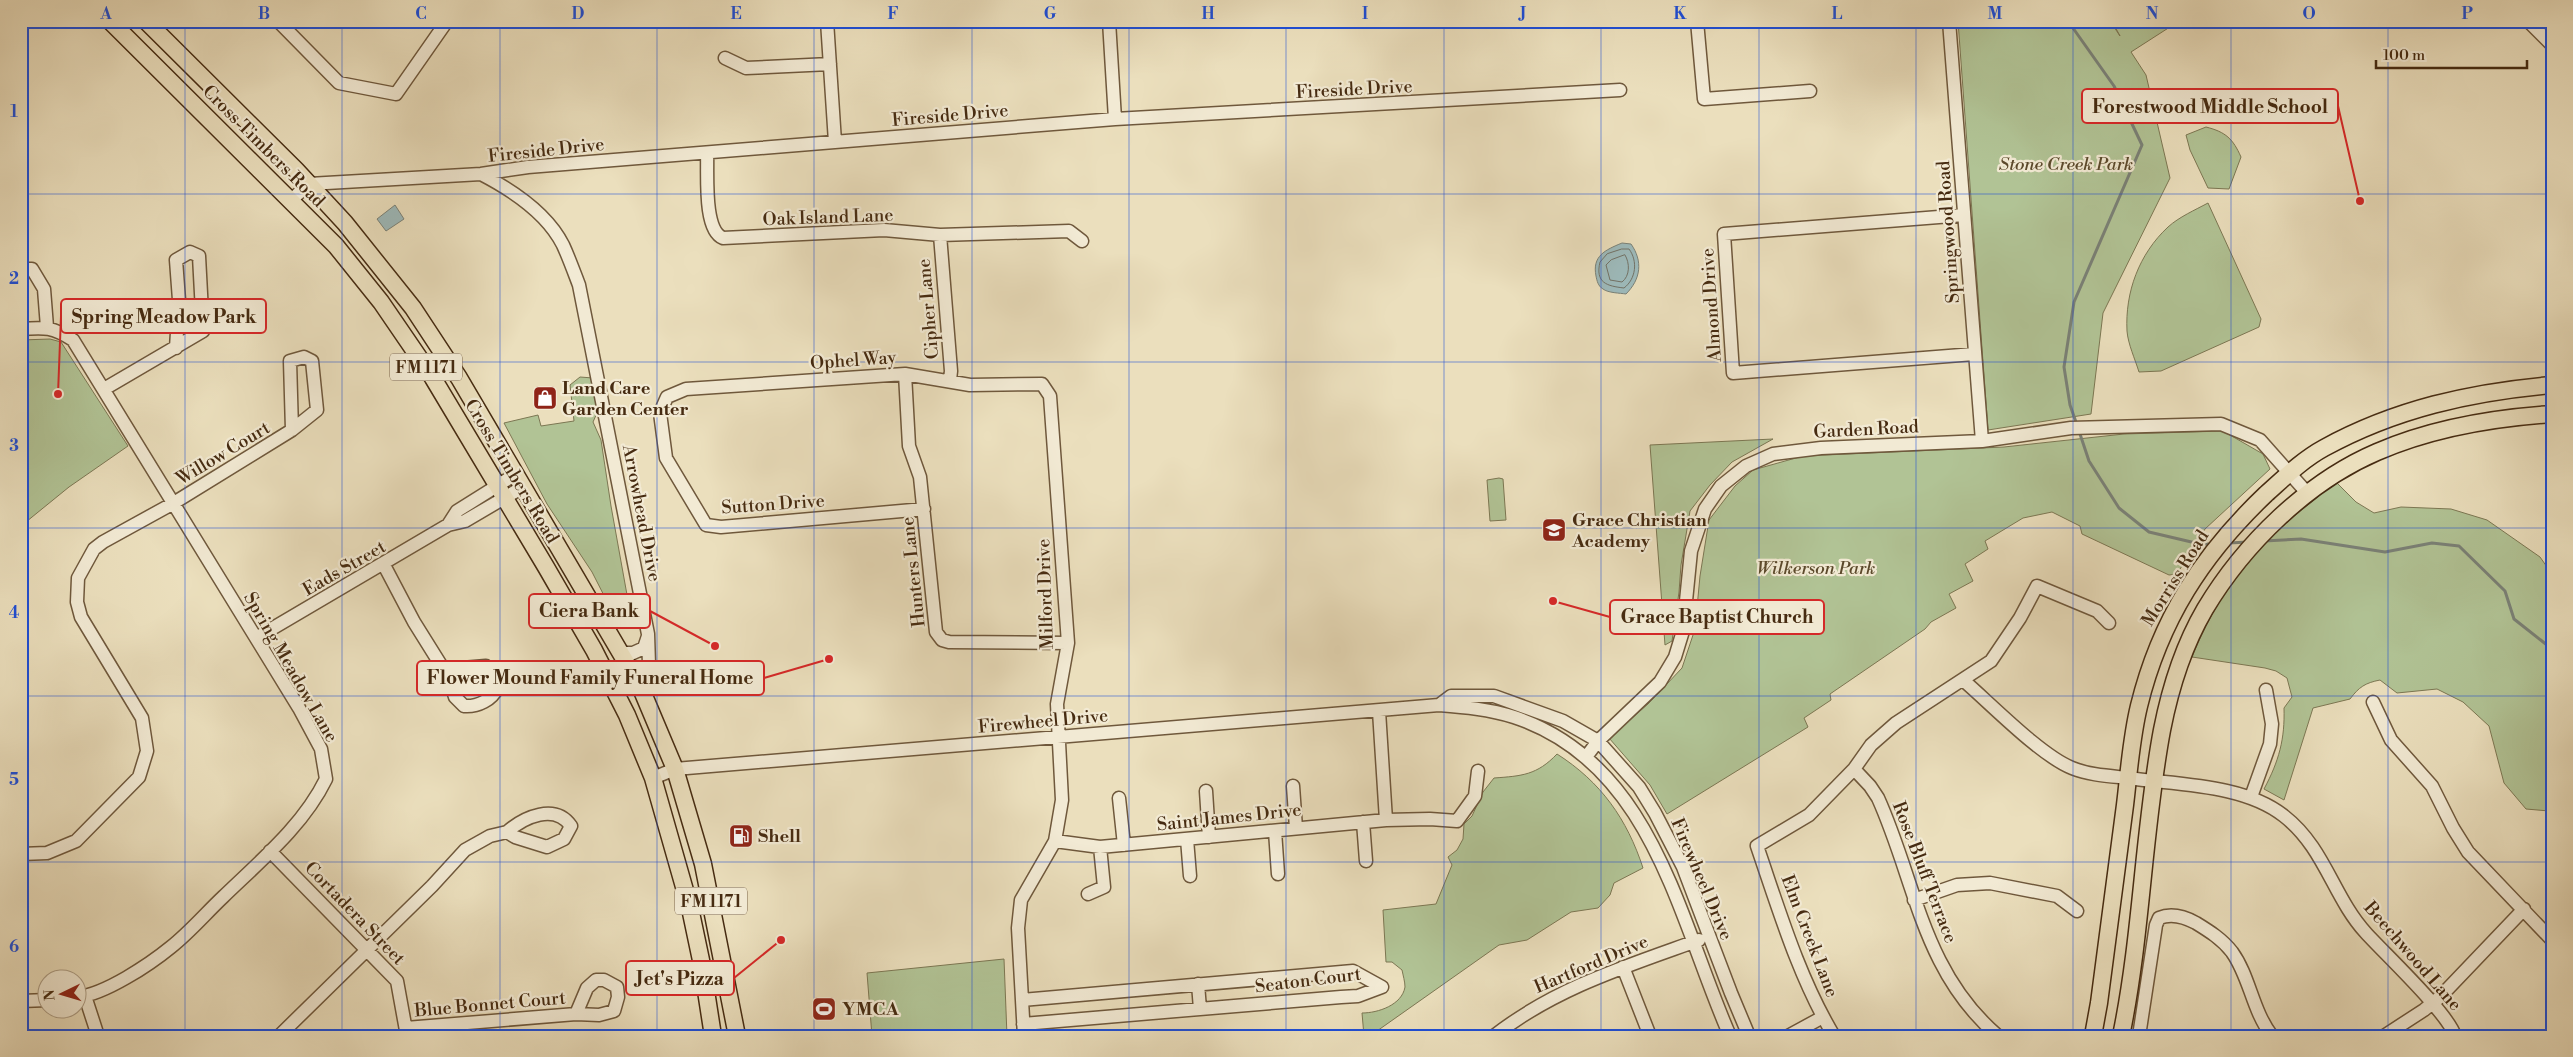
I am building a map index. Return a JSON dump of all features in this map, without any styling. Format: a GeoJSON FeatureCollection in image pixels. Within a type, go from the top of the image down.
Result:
{"type":"FeatureCollection","features":[{"type":"Feature","properties":{"kind":"main road","name":"Cross Timbers Road"},"geometry":{"type":"LineString","coordinates":[[110,21],[336,246],[381,302],[433,378],[594,650],[627,715],[652,778],[690,908],[702,965],[713,1036]]}},
{"type":"Feature","properties":{"kind":"main road","name":"Cross Timbers Road"},"geometry":{"type":"LineString","coordinates":[[146,21],[309,184],[366,247],[434,337],[640,686],[675,769],[705,871],[737,1036]]}},
{"type":"Feature","properties":{"kind":"main road","name":"Morriss Road"},"geometry":{"type":"LineString","coordinates":[[2092,1036],[2100,1003],[2138,707],[2158,642],[2172,614],[2208,558],[2226,534],[2243,516],[2290,473],[2322,449],[2392,416],[2447,400],[2552,384]]}},
{"type":"Feature","properties":{"kind":"main road"},"geometry":{"type":"LineString","coordinates":[[2121,1036],[2162,729],[2183,656],[2205,609],[2238,562],[2284,515],[2308,494],[2336,474],[2376,452],[2437,431],[2505,417],[2552,414]]}},
{"type":"Feature","properties":{"kind":"main road"},"geometry":{"type":"LineString","coordinates":[[690,908],[699,925],[710,956],[715,959],[722,955]]}},
{"type":"Feature","properties":{"kind":"street"},"geometry":{"type":"LineString","coordinates":[[278,21],[339,83],[396,94],[447,21]]}},
{"type":"Feature","properties":{"kind":"street"},"geometry":{"type":"LineString","coordinates":[[827,21],[835,142]]}},
{"type":"Feature","properties":{"kind":"street"},"geometry":{"type":"LineString","coordinates":[[1109,21],[1115,119]]}},
{"type":"Feature","properties":{"kind":"street"},"geometry":{"type":"LineString","coordinates":[[1697,21],[1704,99],[1810,91]]}},
{"type":"Feature","properties":{"kind":"street","name":"Springwood Road"},"geometry":{"type":"LineString","coordinates":[[1949,21],[1982,441]]}},
{"type":"Feature","properties":{"kind":"street"},"geometry":{"type":"LineString","coordinates":[[2528,21],[2552,45]]}},
{"type":"Feature","properties":{"kind":"street"},"geometry":{"type":"LineString","coordinates":[[724,58],[746,68],[830,64]]}},
{"type":"Feature","properties":{"kind":"street","name":"Fireside Drive"},"geometry":{"type":"LineString","coordinates":[[309,184],[481,174],[528,167],[1115,119],[1620,90]]}},
{"type":"Feature","properties":{"kind":"street","name":"Oak Island Lane"},"geometry":{"type":"LineString","coordinates":[[707,153],[712,229],[723,238],[884,230],[940,235],[1069,231],[1082,241]]}},
{"type":"Feature","properties":{"kind":"street","name":"Arrowhead Drive"},"geometry":{"type":"LineString","coordinates":[[481,174],[501,184],[526,202],[551,226],[562,244],[579,285],[648,634],[649,665],[640,686]]}},
{"type":"Feature","properties":{"kind":"street"},"geometry":{"type":"LineString","coordinates":[[290,202],[309,184]]}},
{"type":"Feature","properties":{"kind":"street","name":"Almond Drive"},"geometry":{"type":"LineString","coordinates":[[1964,215],[1724,234],[1733,373],[1974,354]]}},
{"type":"Feature","properties":{"kind":"street","name":"Cipher Lane"},"geometry":{"type":"LineString","coordinates":[[940,235],[950,380]]}},
{"type":"Feature","properties":{"kind":"street"},"geometry":{"type":"LineString","coordinates":[[104,389],[176,348],[203,331],[199,256],[190,252],[176,260],[179,300],[176,348]]}},
{"type":"Feature","properties":{"kind":"street"},"geometry":{"type":"LineString","coordinates":[[21,270],[32,270],[44,289],[47,327]]}},
{"type":"Feature","properties":{"kind":"street","name":"Spring Meadow Lane"},"geometry":{"type":"LineString","coordinates":[[21,328],[47,327],[57,330],[73,340],[256,638],[321,749],[326,779],[305,812],[270,851],[171,948],[121,980],[88,994]]}},
{"type":"Feature","properties":{"kind":"street","name":"Willow Court"},"geometry":{"type":"LineString","coordinates":[[21,854],[47,853],[76,841],[139,777],[147,751],[142,718],[81,617],[77,602],[78,578],[88,557],[103,542],[172,504],[292,430],[317,410],[312,361],[304,357],[290,361],[292,430]]}},
{"type":"Feature","properties":{"kind":"street","name":"Ophel Way"},"geometry":{"type":"LineString","coordinates":[[667,397],[686,389],[905,374],[950,380],[970,385],[1042,384]]}},
{"type":"Feature","properties":{"kind":"street","name":"Hunters Lane"},"geometry":{"type":"LineString","coordinates":[[905,374],[910,446],[920,477],[936,632],[942,640],[949,642],[1068,643]]}},
{"type":"Feature","properties":{"kind":"street","name":"Milford Drive"},"geometry":{"type":"LineString","coordinates":[[1023,1030],[1018,928],[1021,900],[1055,841],[1062,800],[1057,737],[1057,704],[1068,643],[1050,396],[1042,384]]}},
{"type":"Feature","properties":{"kind":"street","name":"Sutton Drive"},"geometry":{"type":"LineString","coordinates":[[667,397],[660,413],[666,458],[706,525],[721,527],[924,509]]}},
{"type":"Feature","properties":{"kind":"street","name":"Garden Road"},"geometry":{"type":"LineString","coordinates":[[1586,756],[1598,741],[1660,682],[1675,657],[1683,631],[1686,588],[1696,529],[1705,509],[1721,486],[1746,466],[1774,454],[1812,449],[1982,441],[2042,432],[2105,426],[2221,424],[2260,440],[2308,494]]}},
{"type":"Feature","properties":{"kind":"street","name":"Eads Street"},"geometry":{"type":"LineString","coordinates":[[256,638],[384,565],[448,525],[457,511],[500,492],[519,480]]}},
{"type":"Feature","properties":{"kind":"street"},"geometry":{"type":"LineString","coordinates":[[384,565],[414,622],[450,678]]}},
{"type":"Feature","properties":{"kind":"street"},"geometry":{"type":"LineString","coordinates":[[1854,769],[1871,744],[1896,723],[1991,661],[2020,618],[2037,586],[2097,611],[2110,623]]}},
{"type":"Feature","properties":{"kind":"street"},"geometry":{"type":"LineString","coordinates":[[620,653],[633,653],[644,648],[648,634]]}},
{"type":"Feature","properties":{"kind":"street","name":"Beechwood Lane"},"geometry":{"type":"LineString","coordinates":[[1963,680],[2043,750],[2072,768],[2102,776],[2222,790],[2251,797],[2284,816],[2317,851],[2358,925],[2450,1024],[2454,1036]]}},
{"type":"Feature","properties":{"kind":"street"},"geometry":{"type":"LineString","coordinates":[[2251,797],[2270,744],[2272,724],[2266,690]]}},
{"type":"Feature","properties":{"kind":"street","name":"Firewheel Drive"},"geometry":{"type":"LineString","coordinates":[[1439,705],[1451,696],[1494,696],[1563,721],[1598,741],[1639,788],[1655,813],[1683,867],[1708,936],[1750,1036]]}},
{"type":"Feature","properties":{"kind":"street"},"geometry":{"type":"LineString","coordinates":[[2373,702],[2391,740],[2432,786],[2453,828],[2468,852],[2552,940]]}},
{"type":"Feature","properties":{"kind":"street","name":"Firewheel Drive"},"geometry":{"type":"LineString","coordinates":[[652,778],[675,769],[1439,705],[1478,709],[1512,717],[1535,725],[1586,756],[1622,794],[1637,816],[1663,864],[1730,1036]]}},
{"type":"Feature","properties":{"kind":"street"},"geometry":{"type":"LineString","coordinates":[[1379,711],[1386,820]]}},
{"type":"Feature","properties":{"kind":"street","name":"Elm Creek Lane"},"geometry":{"type":"LineString","coordinates":[[1834,1036],[1823,1018],[1793,950],[1757,846],[1809,815],[1854,769]]}},
{"type":"Feature","properties":{"kind":"street","name":"Rose Bluff Terrace"},"geometry":{"type":"LineString","coordinates":[[1854,769],[1870,786],[1884,811],[1924,929],[1952,984],[1986,1025],[1998,1036]]}},
{"type":"Feature","properties":{"kind":"street","name":"Saint James Drive"},"geometry":{"type":"LineString","coordinates":[[1055,841],[1100,847],[1386,820],[1457,821],[1475,796],[1478,771]]}},
{"type":"Feature","properties":{"kind":"street"},"geometry":{"type":"LineString","coordinates":[[1293,786],[1296,828]]}},
{"type":"Feature","properties":{"kind":"street"},"geometry":{"type":"LineString","coordinates":[[1206,792],[1209,837]]}},
{"type":"Feature","properties":{"kind":"street"},"geometry":{"type":"LineString","coordinates":[[1119,798],[1124,845]]}},
{"type":"Feature","properties":{"kind":"street"},"geometry":{"type":"LineString","coordinates":[[1363,822],[1366,861]]}},
{"type":"Feature","properties":{"kind":"street"},"geometry":{"type":"LineString","coordinates":[[1275,830],[1278,874]]}},
{"type":"Feature","properties":{"kind":"street"},"geometry":{"type":"LineString","coordinates":[[279,1036],[432,886],[464,850],[490,836],[507,832]]}},
{"type":"Feature","properties":{"kind":"street"},"geometry":{"type":"LineString","coordinates":[[1187,839],[1190,876]]}},
{"type":"Feature","properties":{"kind":"street"},"geometry":{"type":"LineString","coordinates":[[1088,894],[1104,888],[1100,847]]}},
{"type":"Feature","properties":{"kind":"street","name":"Cortadera Street"},"geometry":{"type":"LineString","coordinates":[[270,851],[397,981],[407,1032]]}},
{"type":"Feature","properties":{"kind":"street"},"geometry":{"type":"LineString","coordinates":[[1914,900],[1957,885],[1990,883],[2057,896],[2077,911]]}},
{"type":"Feature","properties":{"kind":"street"},"geometry":{"type":"LineString","coordinates":[[2384,1036],[2432,1004],[2524,909]]}},
{"type":"Feature","properties":{"kind":"street"},"geometry":{"type":"LineString","coordinates":[[2139,1036],[2156,925],[2159,918],[2166,916],[2189,919],[2224,943],[2240,966],[2261,1022],[2272,1036]]}},
{"type":"Feature","properties":{"kind":"street","name":"Hartford Drive"},"geometry":{"type":"LineString","coordinates":[[1494,1036],[1507,1031],[1554,996],[1622,967],[1708,936]]}},
{"type":"Feature","properties":{"kind":"street"},"geometry":{"type":"LineString","coordinates":[[1622,967],[1650,1036]]}},
{"type":"Feature","properties":{"kind":"street","name":"Seaton Court"},"geometry":{"type":"LineString","coordinates":[[1022,1000],[1353,971],[1382,987],[1358,996],[1200,1009],[1023,1030]]}},
{"type":"Feature","properties":{"kind":"street"},"geometry":{"type":"LineString","coordinates":[[1198,984],[1200,1009]]}},
{"type":"Feature","properties":{"kind":"street"},"geometry":{"type":"LineString","coordinates":[[21,1001],[38,1000]]}},
{"type":"Feature","properties":{"kind":"street"},"geometry":{"type":"LineString","coordinates":[[88,1013],[98,1036]]}},
{"type":"Feature","properties":{"kind":"street","name":"Blue Bonnet Court"},"geometry":{"type":"LineString","coordinates":[[407,1032],[576,1014]]}},
{"type":"Feature","properties":{"kind":"street"},"geometry":{"type":"LineString","coordinates":[[1788,1036],[1823,1018]]}},
{"type":"Feature","properties":{"kind":"green space","name":"Stone Creek Park"},"geometry":{"type":"Polygon","coordinates":[[[1958,21],[2110,21],[2120,36],[2112,21],[2170,21],[2173,25],[2131,52],[2146,75],[2170,178],[2103,313],[2091,414],[1988,430],[1958,21]]]}},
{"type":"Feature","properties":{"kind":"green space"},"geometry":{"type":"Polygon","coordinates":[[[2206,127],[2219,131],[2228,137],[2235,145],[2241,157],[2229,189],[2208,188],[2190,150],[2186,135],[2206,127]]]}},
{"type":"Feature","properties":{"kind":"green space"},"geometry":{"type":"Polygon","coordinates":[[[2208,203],[2261,319],[2259,327],[2161,371],[2139,372],[2127,331],[2128,302],[2136,274],[2149,249],[2172,223],[2208,203]]]}},
{"type":"Feature","properties":{"kind":"green space"},"geometry":{"type":"Polygon","coordinates":[[[50,339],[61,342],[128,446],[69,487],[21,526],[21,340],[50,339]]]}},
{"type":"Feature","properties":{"kind":"green space"},"geometry":{"type":"Polygon","coordinates":[[[580,377],[593,378],[601,404],[593,422],[601,440],[631,617],[617,621],[592,572],[547,504],[504,423],[538,415],[541,426],[574,421],[570,385],[580,377]]]}},
{"type":"Feature","properties":{"kind":"green space","name":"Wilkerson Park"},"geometry":{"type":"Polygon","coordinates":[[[2223,431],[2263,454],[2270,469],[2205,529],[2177,574],[2169,575],[2082,534],[2080,526],[2052,512],[2023,518],[1985,541],[1988,549],[1965,564],[1973,581],[1949,594],[1956,608],[1931,622],[1925,629],[1830,694],[1831,700],[1804,718],[1808,727],[1667,814],[1650,785],[1609,738],[1648,704],[1682,668],[1695,629],[1700,576],[1709,520],[1735,486],[1753,470],[1803,456],[2004,447],[2124,434],[2223,431]]]}},
{"type":"Feature","properties":{"kind":"green space"},"geometry":{"type":"Polygon","coordinates":[[[1773,439],[1732,462],[1710,485],[1690,511],[1681,565],[1672,641],[1665,645],[1650,445],[1773,439]]]}},
{"type":"Feature","properties":{"kind":"green space"},"geometry":{"type":"Polygon","coordinates":[[[1503,479],[1506,520],[1490,521],[1487,480],[1503,479]]]}},
{"type":"Feature","properties":{"kind":"green space"},"geometry":{"type":"Polygon","coordinates":[[[2336,482],[2356,502],[2374,513],[2401,507],[2451,509],[2487,520],[2540,557],[2552,574],[2552,813],[2549,811],[2526,809],[2504,783],[2489,726],[2463,702],[2437,689],[2397,693],[2380,680],[2363,686],[2350,699],[2313,708],[2284,800],[2264,789],[2274,769],[2280,750],[2284,708],[2292,697],[2287,678],[2276,671],[2265,668],[2192,657],[2212,614],[2238,573],[2272,536],[2336,482]]]}},
{"type":"Feature","properties":{"kind":"green space"},"geometry":{"type":"Polygon","coordinates":[[[1557,754],[1587,777],[1610,803],[1629,833],[1643,868],[1614,883],[1610,895],[1598,908],[1571,912],[1527,940],[1499,945],[1377,1031],[1380,1036],[1364,1036],[1362,1013],[1382,1010],[1388,1007],[1399,999],[1405,987],[1402,970],[1392,962],[1386,962],[1383,910],[1436,904],[1452,865],[1448,857],[1457,850],[1463,839],[1464,824],[1472,816],[1483,792],[1494,778],[1513,776],[1536,770],[1557,754]]]}},
{"type":"Feature","properties":{"kind":"green space"},"geometry":{"type":"Polygon","coordinates":[[[1004,959],[1007,1036],[872,1036],[867,973],[1004,959]]]}},
{"type":"Feature","properties":{"kind":"water"},"geometry":{"type":"Polygon","coordinates":[[[395,205],[404,219],[386,231],[377,219],[395,205]]]}},
{"type":"Feature","properties":{"kind":"water"},"geometry":{"type":"Polygon","coordinates":[[[1622,243],[1631,244],[1639,263],[1635,282],[1626,294],[1601,288],[1597,282],[1595,269],[1598,259],[1605,251],[1622,243]]]}},
{"type":"Feature","properties":{"kind":"waterway"},"geometry":{"type":"LineString","coordinates":[[2068,21],[2114,86],[2142,145],[2074,302],[2064,367],[2070,405],[2077,425]]}},
{"type":"Feature","properties":{"kind":"waterway"},"geometry":{"type":"LineString","coordinates":[[2079,431],[2089,461],[2119,508],[2149,532],[2200,544],[2213,544]]}},
{"type":"Feature","properties":{"kind":"waterway"},"geometry":{"type":"LineString","coordinates":[[2264,541],[2301,539],[2385,552],[2432,543],[2459,546],[2505,591],[2514,619],[2552,649]]}},
{"type":"Feature","properties":{"kind":"waterway"},"geometry":{"type":"LineString","coordinates":[[2229,543],[2248,542]]}},
{"type":"Feature","properties":{"kind":"place","name":"Forestwood Middle School"},"geometry":{"type":"Point","coordinates":[2360,201]}},
{"type":"Feature","properties":{"kind":"place","name":"Spring Meadow Park"},"geometry":{"type":"Point","coordinates":[58,394]}},
{"type":"Feature","properties":{"kind":"place","name":"Land Care Garden Center"},"geometry":{"type":"Point","coordinates":[545,398]}},
{"type":"Feature","properties":{"kind":"place","name":"Grace Christian Academy"},"geometry":{"type":"Point","coordinates":[1554,530]}},
{"type":"Feature","properties":{"kind":"place","name":"Grace Baptist Church"},"geometry":{"type":"Point","coordinates":[1553,601]}},
{"type":"Feature","properties":{"kind":"place","name":"Ciera Bank"},"geometry":{"type":"Point","coordinates":[715,646]}},
{"type":"Feature","properties":{"kind":"place","name":"Flower Mound Family Funeral Home"},"geometry":{"type":"Point","coordinates":[829,659]}},
{"type":"Feature","properties":{"kind":"place","name":"Shell"},"geometry":{"type":"Point","coordinates":[741,836]}},
{"type":"Feature","properties":{"kind":"place","name":"Jet's Pizza"},"geometry":{"type":"Point","coordinates":[781,940]}},
{"type":"Feature","properties":{"kind":"place","name":"YMCA"},"geometry":{"type":"Point","coordinates":[824,1009]}}]}
